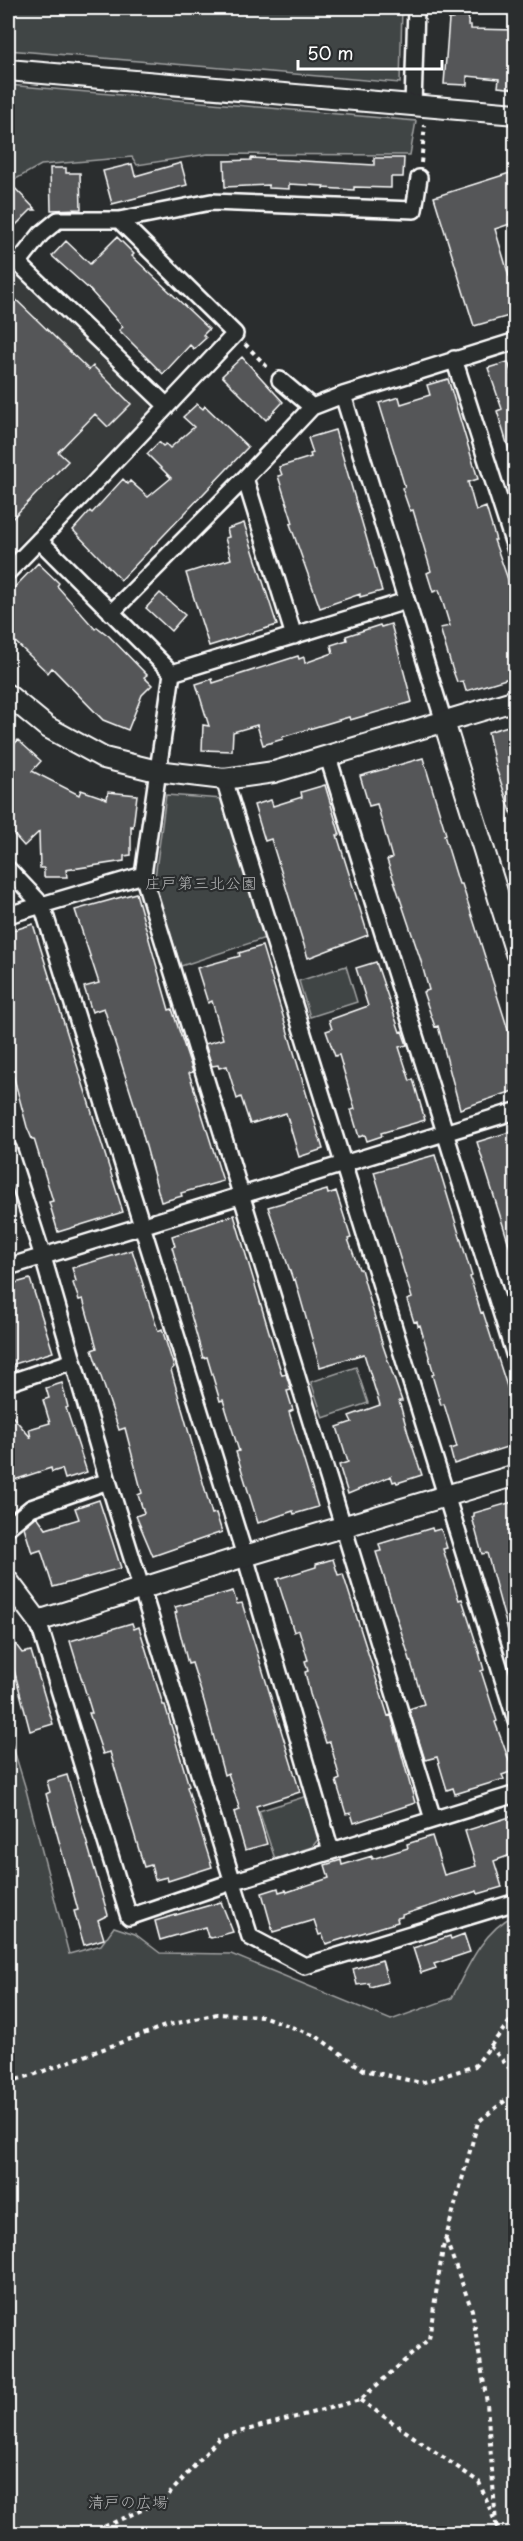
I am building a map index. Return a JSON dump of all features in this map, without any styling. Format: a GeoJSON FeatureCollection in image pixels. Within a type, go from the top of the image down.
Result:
{"type":"FeatureCollection","features":[{"type":"Feature","properties":{"kind":"street"},"geometry":{"type":"LineString","coordinates":[[416,8],[420,106]]}},
{"type":"Feature","properties":{"kind":"street"},"geometry":{"type":"LineString","coordinates":[[8,70],[516,114]]}},
{"type":"Feature","properties":{"kind":"street"},"geometry":{"type":"LineString","coordinates":[[167,406],[13,258],[58,220],[119,220],[211,202],[414,210],[419,178]]}},
{"type":"Feature","properties":{"kind":"street"},"geometry":{"type":"LineString","coordinates":[[8,572],[235,334],[119,220]]}},
{"type":"Feature","properties":{"kind":"street"},"geometry":{"type":"LineString","coordinates":[[111,613],[312,407],[343,395],[516,341]]}},
{"type":"Feature","properties":{"kind":"street"},"geometry":{"type":"LineString","coordinates":[[454,360],[516,551]]}},
{"type":"Feature","properties":{"kind":"street"},"geometry":{"type":"LineString","coordinates":[[280,380],[312,407]]}},
{"type":"Feature","properties":{"kind":"street"},"geometry":{"type":"LineString","coordinates":[[343,395],[516,953]]}},
{"type":"Feature","properties":{"kind":"street"},"geometry":{"type":"LineString","coordinates":[[245,478],[294,636]]}},
{"type":"Feature","properties":{"kind":"street"},"geometry":{"type":"LineString","coordinates":[[39,540],[172,673]]}},
{"type":"Feature","properties":{"kind":"street"},"geometry":{"type":"LineString","coordinates":[[172,673],[406,602]]}},
{"type":"Feature","properties":{"kind":"street"},"geometry":{"type":"LineString","coordinates":[[172,673],[156,771],[143,875],[433,1819]]}},
{"type":"Feature","properties":{"kind":"street"},"geometry":{"type":"LineString","coordinates":[[8,695],[47,727],[104,758],[156,771],[224,779],[274,772],[516,700]]}},
{"type":"Feature","properties":{"kind":"street"},"geometry":{"type":"LineString","coordinates":[[328,757],[516,1360]]}},
{"type":"Feature","properties":{"kind":"street"},"geometry":{"type":"LineString","coordinates":[[224,779],[516,1721]]}},
{"type":"Feature","properties":{"kind":"street"},"geometry":{"type":"LineString","coordinates":[[8,868],[42,905],[245,1556],[331,1851]]}},
{"type":"Feature","properties":{"kind":"street"},"geometry":{"type":"LineString","coordinates":[[8,915],[143,875]]}},
{"type":"Feature","properties":{"kind":"street"},"geometry":{"type":"LineString","coordinates":[[8,1267],[516,1111]]}},
{"type":"Feature","properties":{"kind":"street"},"geometry":{"type":"LineString","coordinates":[[8,1148],[43,1257],[108,1481],[250,1937],[305,1966],[516,1902]]}},
{"type":"Feature","properties":{"kind":"street"},"geometry":{"type":"LineString","coordinates":[[8,1383],[73,1361]]}},
{"type":"Feature","properties":{"kind":"street"},"geometry":{"type":"LineString","coordinates":[[38,1621],[516,1475]]}},
{"type":"Feature","properties":{"kind":"street"},"geometry":{"type":"LineString","coordinates":[[8,1527],[31,1508],[108,1481]]}},
{"type":"Feature","properties":{"kind":"street"},"geometry":{"type":"LineString","coordinates":[[8,1581],[38,1621],[129,1917],[232,1882],[516,1794]]}},
{"type":"Feature","properties":{"kind":"path"},"geometry":{"type":"LineString","coordinates":[[419,178],[420,106]]}},
{"type":"Feature","properties":{"kind":"path"},"geometry":{"type":"LineString","coordinates":[[235,334],[280,380]]}},
{"type":"Feature","properties":{"kind":"path"},"geometry":{"type":"LineString","coordinates":[[8,2082],[33,2075],[165,2026],[217,2014],[262,2016],[316,2036],[364,2070],[421,2083],[475,2066],[510,2021],[516,2018]]}},
{"type":"Feature","properties":{"kind":"path"},"geometry":{"type":"LineString","coordinates":[[490,2046],[516,2076]]}},
{"type":"Feature","properties":{"kind":"path"},"geometry":{"type":"LineString","coordinates":[[88,2534],[164,2500],[220,2437],[360,2400],[429,2339],[446,2239],[478,2122],[516,2092]]}},
{"type":"Feature","properties":{"kind":"path"},"geometry":{"type":"LineString","coordinates":[[446,2239],[472,2310],[487,2403],[496,2524]]}},
{"type":"Feature","properties":{"kind":"path"},"geometry":{"type":"LineString","coordinates":[[360,2400],[479,2482],[500,2534]]}},
{"type":"Feature","properties":{"kind":"shaded area"},"geometry":{"type":"Polygon","coordinates":[[[8,260],[150,399],[150,410],[8,555],[8,260]]]}},
{"type":"Feature","properties":{"kind":"green space"},"geometry":{"type":"Polygon","coordinates":[[[8,8],[402,8],[400,83],[8,50],[8,8]]]}},
{"type":"Feature","properties":{"kind":"green space"},"geometry":{"type":"Polygon","coordinates":[[[8,85],[416,121],[410,155],[208,154],[137,165],[132,157],[41,165],[16,179],[8,174],[8,85]]]}},
{"type":"Feature","properties":{"kind":"green space","name":"庄戸第三北公園"},"geometry":{"type":"Polygon","coordinates":[[[166,795],[223,799],[265,938],[181,966],[154,885],[166,795]]]}},
{"type":"Feature","properties":{"kind":"green space"},"geometry":{"type":"Polygon","coordinates":[[[346,966],[357,1002],[310,1017],[299,981],[346,966]]]}},
{"type":"Feature","properties":{"kind":"green space"},"geometry":{"type":"Polygon","coordinates":[[[356,1367],[368,1403],[323,1418],[311,1382],[356,1367]]]}},
{"type":"Feature","properties":{"kind":"green space","name":"清戸の広場"},"geometry":{"type":"Polygon","coordinates":[[[8,1731],[25,1786],[69,1954],[101,1945],[114,1927],[135,1934],[160,1953],[231,1954],[391,2020],[452,1998],[485,1940],[494,1930],[515,1915],[515,2533],[8,2533],[8,1731]]]}},
{"type":"Feature","properties":{"kind":"green space"},"geometry":{"type":"Polygon","coordinates":[[[307,1796],[320,1837],[312,1847],[275,1859],[259,1811],[307,1796]]]}},
{"type":"Feature","properties":{"kind":"building"},"geometry":{"type":"Polygon","coordinates":[[[453,8],[469,8],[468,25],[471,25],[471,29],[516,30],[516,89],[498,87],[499,79],[467,76],[467,85],[444,84],[449,19],[453,19],[453,8]]]}},
{"type":"Feature","properties":{"kind":"building"},"geometry":{"type":"Polygon","coordinates":[[[251,158],[374,165],[374,158],[404,158],[403,177],[391,177],[391,188],[354,187],[354,190],[289,184],[289,189],[269,188],[269,185],[225,187],[224,161],[251,160],[251,158]]]}},
{"type":"Feature","properties":{"kind":"building"},"geometry":{"type":"Polygon","coordinates":[[[181,163],[187,185],[112,204],[103,171],[132,164],[135,176],[181,163]]]}},
{"type":"Feature","properties":{"kind":"building"},"geometry":{"type":"Polygon","coordinates":[[[50,168],[66,168],[66,173],[80,173],[81,209],[51,210],[50,168]]]}},
{"type":"Feature","properties":{"kind":"building"},"geometry":{"type":"Polygon","coordinates":[[[516,171],[516,222],[495,229],[509,276],[516,274],[516,314],[474,326],[434,197],[516,171]]]}},
{"type":"Feature","properties":{"kind":"building"},"geometry":{"type":"Polygon","coordinates":[[[8,181],[36,210],[31,210],[8,233],[8,181]]]}},
{"type":"Feature","properties":{"kind":"building"},"geometry":{"type":"Polygon","coordinates":[[[117,237],[134,254],[132,256],[209,329],[203,335],[206,338],[194,349],[190,345],[163,374],[119,330],[123,327],[90,290],[52,256],[66,241],[90,264],[117,237]]]}},
{"type":"Feature","properties":{"kind":"building"},"geometry":{"type":"Polygon","coordinates":[[[8,292],[89,370],[93,366],[131,404],[108,427],[95,414],[58,452],[68,461],[8,523],[8,292]]]}},
{"type":"Feature","properties":{"kind":"building"},"geometry":{"type":"Polygon","coordinates":[[[242,357],[283,402],[266,420],[222,376],[242,357]]]}},
{"type":"Feature","properties":{"kind":"building"},"geometry":{"type":"Polygon","coordinates":[[[508,362],[516,386],[516,460],[512,460],[497,411],[502,409],[488,368],[508,362]]]}},
{"type":"Feature","properties":{"kind":"building"},"geometry":{"type":"Polygon","coordinates":[[[448,379],[478,479],[468,482],[476,511],[486,507],[496,540],[494,540],[516,602],[516,676],[466,691],[463,681],[457,682],[452,668],[440,628],[450,626],[439,590],[433,592],[427,573],[431,571],[413,510],[410,511],[402,488],[405,487],[379,403],[399,397],[401,404],[430,395],[427,385],[448,379]]]}},
{"type":"Feature","properties":{"kind":"building"},"geometry":{"type":"Polygon","coordinates":[[[197,404],[203,409],[205,406],[248,447],[121,580],[73,530],[123,479],[128,484],[130,481],[148,497],[171,478],[147,454],[159,442],[170,448],[194,427],[183,417],[197,404]]]}},
{"type":"Feature","properties":{"kind":"building"},"geometry":{"type":"Polygon","coordinates":[[[335,430],[382,591],[360,597],[360,594],[320,608],[290,524],[293,523],[278,476],[282,475],[279,467],[311,457],[310,454],[313,453],[308,438],[335,430]]]}},
{"type":"Feature","properties":{"kind":"building"},"geometry":{"type":"Polygon","coordinates":[[[244,523],[277,625],[209,646],[186,573],[231,559],[225,538],[229,537],[227,529],[244,523]]]}},
{"type":"Feature","properties":{"kind":"building"},"geometry":{"type":"Polygon","coordinates":[[[38,563],[59,583],[57,586],[95,629],[97,627],[109,636],[147,675],[144,677],[152,685],[142,695],[128,730],[103,720],[52,668],[48,673],[8,635],[8,594],[38,563]]]}},
{"type":"Feature","properties":{"kind":"building"},"geometry":{"type":"Polygon","coordinates":[[[160,593],[185,615],[171,631],[146,608],[160,593]]]}},
{"type":"Feature","properties":{"kind":"building"},"geometry":{"type":"Polygon","coordinates":[[[391,624],[412,702],[350,720],[349,717],[263,745],[257,725],[233,732],[232,751],[202,750],[203,725],[209,726],[196,684],[212,679],[213,683],[298,656],[299,659],[304,657],[305,663],[333,653],[331,645],[347,640],[346,636],[380,625],[381,627],[391,624]]]}},
{"type":"Feature","properties":{"kind":"building"},"geometry":{"type":"Polygon","coordinates":[[[508,726],[516,752],[516,815],[512,815],[495,765],[488,732],[508,726]]]}},
{"type":"Feature","properties":{"kind":"building"},"geometry":{"type":"Polygon","coordinates":[[[18,740],[41,761],[32,771],[79,795],[81,790],[107,799],[108,792],[137,795],[133,827],[131,826],[131,855],[124,856],[124,861],[66,870],[67,877],[44,877],[44,868],[40,868],[39,832],[24,846],[8,828],[8,751],[18,740]]]}},
{"type":"Feature","properties":{"kind":"building"},"geometry":{"type":"Polygon","coordinates":[[[423,758],[459,884],[462,884],[516,1055],[516,1090],[460,1109],[438,1026],[435,1027],[423,992],[429,990],[420,958],[387,860],[392,858],[377,804],[369,806],[360,776],[423,758]]]}},
{"type":"Feature","properties":{"kind":"building"},"geometry":{"type":"Polygon","coordinates":[[[325,785],[340,835],[337,835],[368,935],[308,958],[271,839],[265,841],[254,805],[271,800],[273,806],[302,797],[301,792],[325,785]]]}},
{"type":"Feature","properties":{"kind":"building"},"geometry":{"type":"Polygon","coordinates":[[[136,893],[169,1010],[172,1009],[193,1072],[189,1073],[223,1181],[181,1193],[182,1196],[161,1202],[137,1113],[104,1008],[92,1012],[84,987],[99,983],[75,910],[136,893]]]}},
{"type":"Feature","properties":{"kind":"building"},"geometry":{"type":"Polygon","coordinates":[[[33,924],[123,1212],[58,1232],[49,1202],[53,1201],[34,1139],[27,1127],[8,1056],[8,932],[33,924]]]}},
{"type":"Feature","properties":{"kind":"building"},"geometry":{"type":"Polygon","coordinates":[[[262,946],[323,1149],[299,1157],[286,1113],[250,1124],[241,1097],[237,1099],[227,1066],[219,1068],[218,1065],[212,1066],[205,1044],[223,1039],[212,1001],[208,1003],[197,968],[240,956],[239,953],[262,946]]]}},
{"type":"Feature","properties":{"kind":"building"},"geometry":{"type":"Polygon","coordinates":[[[376,962],[400,1032],[402,1031],[407,1045],[399,1047],[410,1081],[413,1079],[425,1120],[381,1133],[382,1136],[367,1141],[365,1135],[359,1137],[351,1110],[355,1109],[339,1055],[335,1056],[326,1031],[332,1029],[329,1020],[368,1006],[356,968],[376,962]]]}},
{"type":"Feature","properties":{"kind":"building"},"geometry":{"type":"Polygon","coordinates":[[[516,1130],[516,1254],[512,1254],[477,1142],[516,1130]]]}},
{"type":"Feature","properties":{"kind":"building"},"geometry":{"type":"Polygon","coordinates":[[[435,1155],[481,1313],[483,1312],[512,1402],[515,1401],[516,1444],[454,1464],[450,1449],[457,1447],[444,1404],[441,1405],[420,1325],[418,1326],[417,1321],[414,1322],[407,1300],[412,1298],[374,1172],[435,1155]]]}},
{"type":"Feature","properties":{"kind":"building"},"geometry":{"type":"Polygon","coordinates":[[[327,1190],[328,1194],[336,1191],[351,1238],[348,1239],[359,1269],[361,1269],[383,1346],[402,1401],[399,1401],[422,1475],[397,1483],[393,1482],[391,1476],[348,1494],[339,1465],[348,1462],[337,1427],[352,1422],[349,1416],[380,1405],[364,1354],[320,1367],[295,1279],[293,1280],[268,1207],[327,1190]]]}},
{"type":"Feature","properties":{"kind":"building"},"geometry":{"type":"Polygon","coordinates":[[[234,1215],[282,1375],[286,1374],[291,1390],[287,1391],[293,1410],[289,1412],[318,1507],[294,1514],[293,1511],[258,1523],[223,1400],[220,1401],[207,1357],[203,1358],[172,1247],[175,1246],[172,1236],[234,1215]]]}},
{"type":"Feature","properties":{"kind":"building"},"geometry":{"type":"Polygon","coordinates":[[[132,1250],[158,1331],[162,1329],[174,1367],[171,1370],[212,1514],[216,1513],[222,1532],[153,1556],[136,1516],[144,1513],[138,1495],[142,1493],[125,1428],[119,1430],[92,1350],[97,1348],[83,1299],[79,1300],[73,1283],[76,1281],[72,1268],[132,1250]]]}},
{"type":"Feature","properties":{"kind":"building"},"geometry":{"type":"Polygon","coordinates":[[[30,1279],[53,1352],[8,1366],[8,1285],[30,1279]]]}},
{"type":"Feature","properties":{"kind":"building"},"geometry":{"type":"Polygon","coordinates":[[[62,1383],[68,1407],[66,1408],[87,1472],[65,1479],[62,1469],[52,1472],[51,1468],[8,1482],[8,1411],[31,1438],[29,1429],[50,1423],[43,1400],[49,1398],[46,1388],[62,1383]]]}},
{"type":"Feature","properties":{"kind":"building"},"geometry":{"type":"Polygon","coordinates":[[[99,1500],[121,1568],[53,1587],[41,1550],[32,1553],[24,1527],[37,1516],[46,1529],[79,1519],[75,1508],[99,1500]]]}},
{"type":"Feature","properties":{"kind":"building"},"geometry":{"type":"Polygon","coordinates":[[[516,1501],[516,1642],[511,1642],[487,1553],[482,1554],[472,1517],[474,1513],[516,1501]]]}},
{"type":"Feature","properties":{"kind":"building"},"geometry":{"type":"Polygon","coordinates":[[[432,1528],[433,1531],[440,1529],[442,1532],[447,1548],[443,1549],[479,1652],[484,1670],[481,1671],[497,1721],[495,1722],[513,1771],[502,1775],[504,1779],[455,1794],[453,1788],[447,1790],[437,1757],[425,1760],[409,1709],[424,1704],[376,1552],[381,1551],[379,1544],[432,1528]]]}},
{"type":"Feature","properties":{"kind":"building"},"geometry":{"type":"Polygon","coordinates":[[[333,1559],[338,1575],[343,1574],[388,1716],[391,1715],[415,1803],[354,1823],[351,1813],[346,1814],[336,1781],[340,1779],[330,1742],[326,1743],[310,1694],[305,1672],[308,1671],[305,1661],[308,1660],[299,1630],[294,1632],[277,1579],[316,1567],[316,1564],[333,1559]]]}},
{"type":"Feature","properties":{"kind":"building"},"geometry":{"type":"Polygon","coordinates":[[[233,1591],[237,1604],[242,1603],[300,1792],[256,1806],[267,1844],[245,1850],[234,1812],[240,1810],[228,1773],[224,1775],[192,1663],[188,1664],[175,1613],[177,1612],[175,1607],[233,1591]]]}},
{"type":"Feature","properties":{"kind":"building"},"geometry":{"type":"Polygon","coordinates":[[[132,1623],[134,1629],[139,1627],[163,1705],[165,1705],[212,1867],[168,1881],[167,1877],[155,1880],[151,1865],[144,1867],[110,1752],[103,1754],[89,1713],[92,1713],[70,1641],[132,1623]]]}},
{"type":"Feature","properties":{"kind":"building"},"geometry":{"type":"Polygon","coordinates":[[[8,1634],[22,1653],[31,1651],[53,1724],[30,1731],[8,1647],[8,1634]]]}},
{"type":"Feature","properties":{"kind":"building"},"geometry":{"type":"Polygon","coordinates":[[[67,1775],[108,1915],[98,1920],[104,1939],[84,1945],[74,1911],[78,1910],[46,1794],[50,1792],[47,1781],[67,1775]]]}},
{"type":"Feature","properties":{"kind":"building"},"geometry":{"type":"Polygon","coordinates":[[[516,1815],[516,1853],[494,1861],[502,1887],[478,1894],[477,1891],[402,1915],[397,1918],[398,1922],[326,1944],[322,1934],[319,1935],[314,1920],[273,1932],[262,1893],[278,1888],[279,1892],[286,1890],[287,1892],[329,1878],[325,1865],[341,1860],[342,1865],[372,1856],[372,1859],[408,1848],[407,1844],[432,1836],[444,1875],[476,1866],[465,1831],[516,1815]]]}},
{"type":"Feature","properties":{"kind":"building"},"geometry":{"type":"Polygon","coordinates":[[[221,1902],[233,1932],[211,1938],[208,1937],[205,1927],[160,1940],[155,1921],[221,1902]]]}},
{"type":"Feature","properties":{"kind":"building"},"geometry":{"type":"Polygon","coordinates":[[[464,1934],[470,1952],[434,1964],[436,1968],[421,1973],[413,1948],[464,1934]]]}},
{"type":"Feature","properties":{"kind":"building"},"geometry":{"type":"Polygon","coordinates":[[[382,1960],[388,1982],[370,1987],[369,1983],[357,1985],[353,1969],[382,1960]]]}}]}
